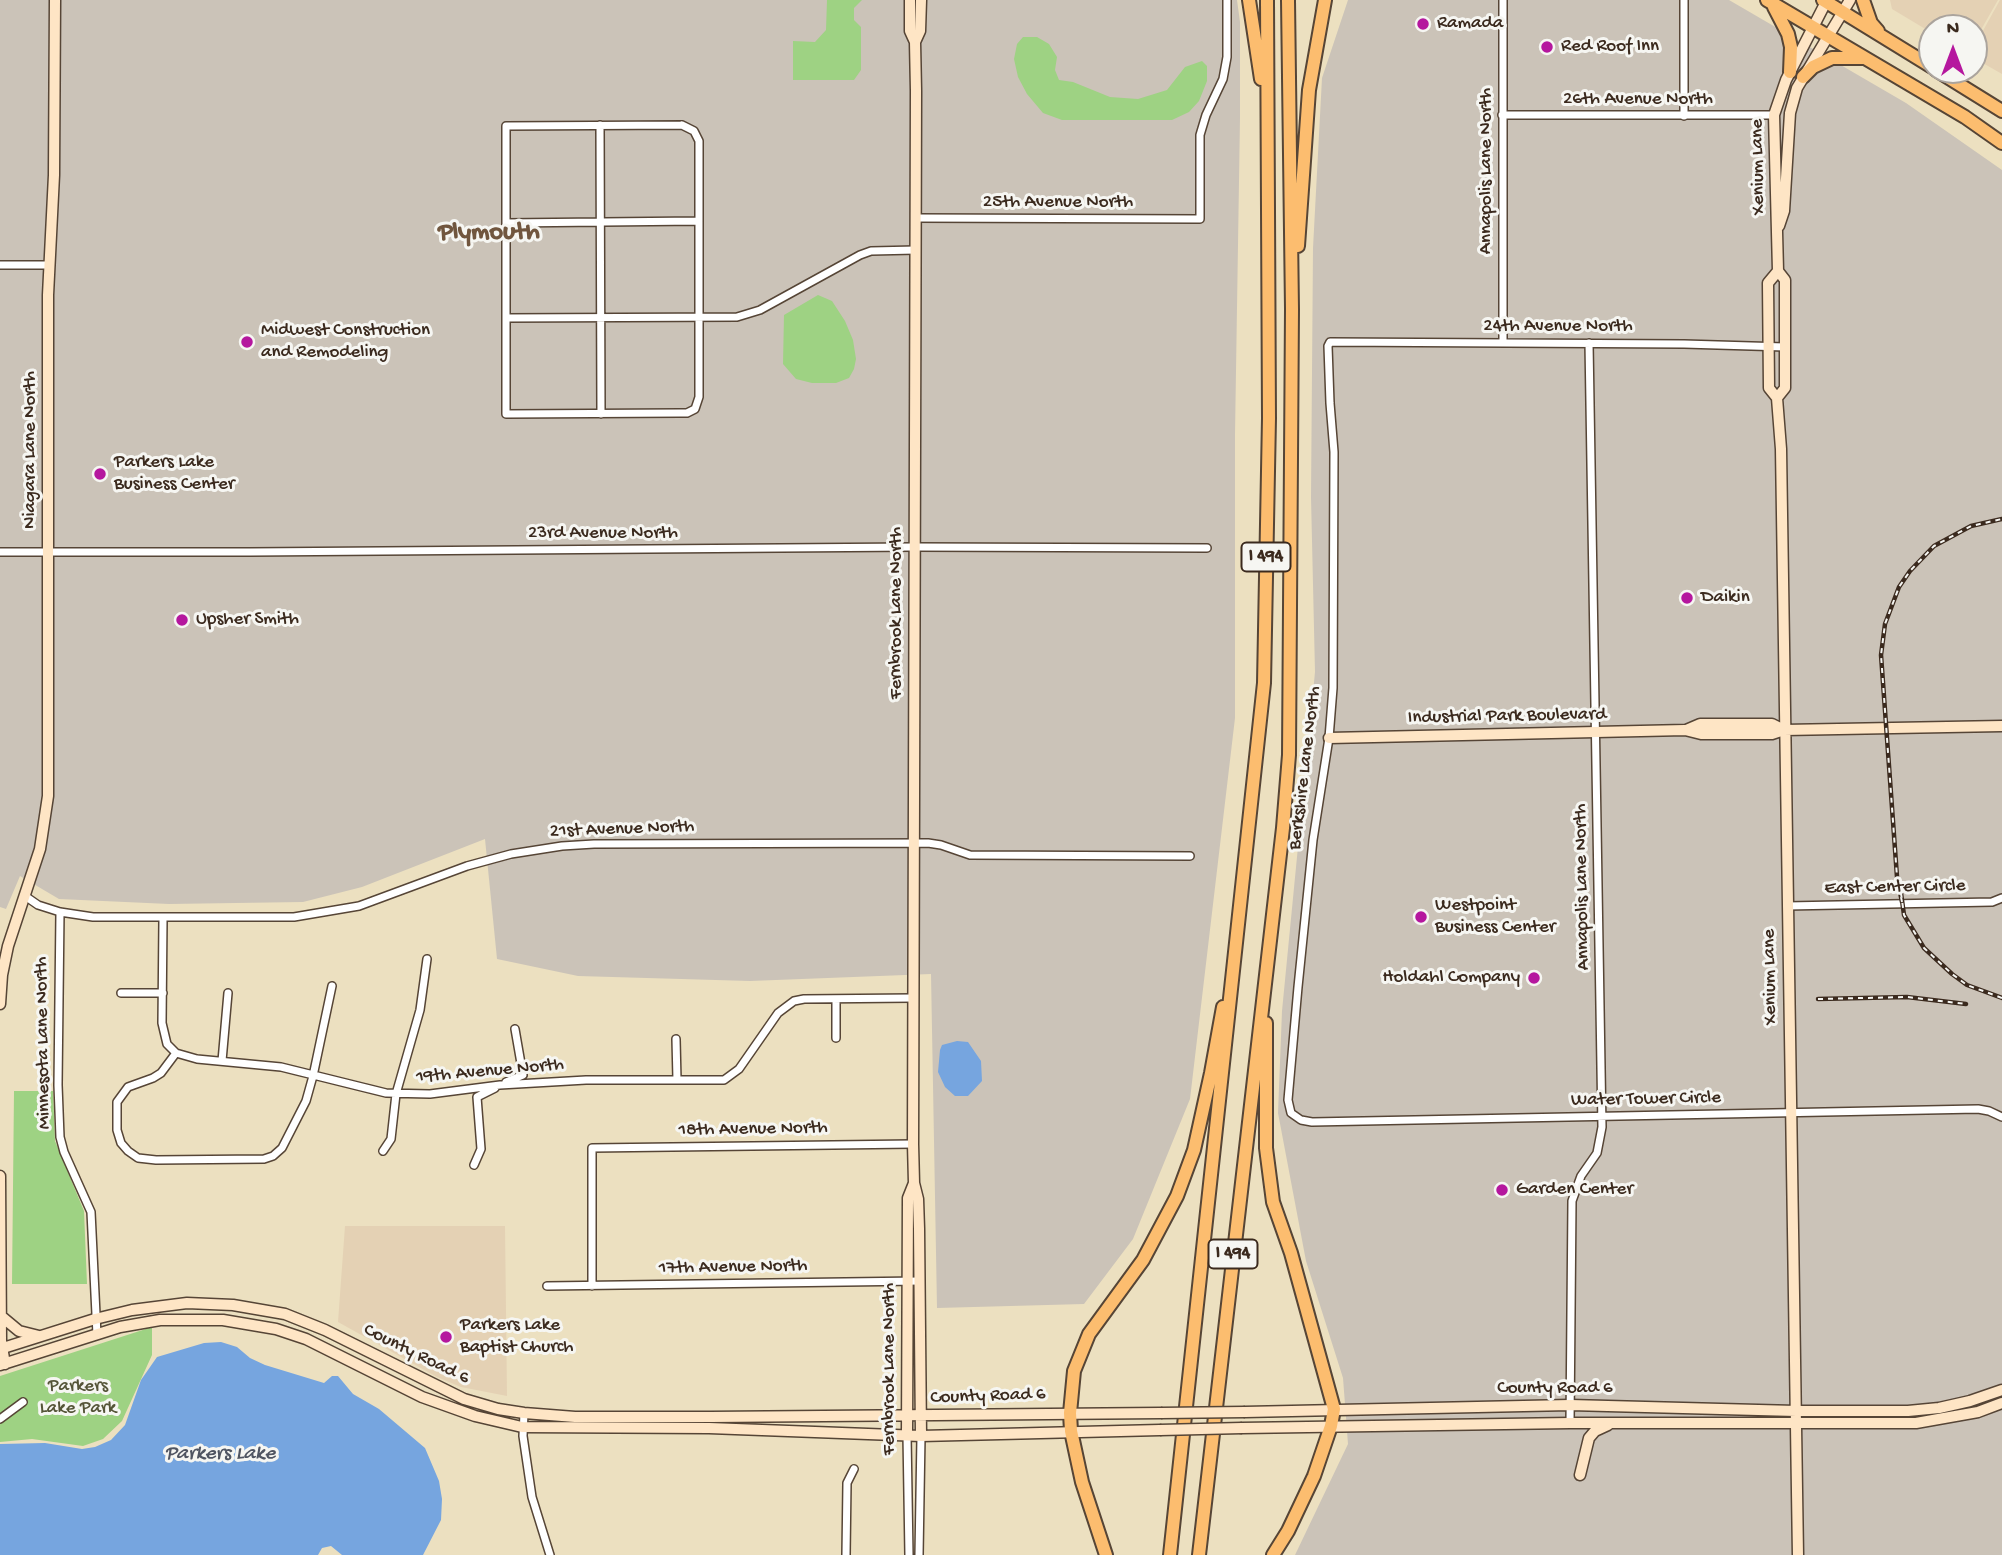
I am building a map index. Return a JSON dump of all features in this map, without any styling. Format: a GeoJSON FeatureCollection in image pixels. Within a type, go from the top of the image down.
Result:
{"type":"FeatureCollection","features":[{"type":"Feature","properties":{"kind":"highway"},"geometry":{"type":"LineString","coordinates":[[1249,0],[1268,146]]}},
{"type":"Feature","properties":{"kind":"highway","name":"I 494"},"geometry":{"type":"LineString","coordinates":[[1170,1555],[1264,683],[1269,418],[1267,0]]}},
{"type":"Feature","properties":{"kind":"highway","name":"I 494"},"geometry":{"type":"LineString","coordinates":[[1199,1555],[1289,755],[1292,309],[1288,0]]}},
{"type":"Feature","properties":{"kind":"highway"},"geometry":{"type":"LineString","coordinates":[[1292,309],[1309,90],[1325,0]]}},
{"type":"Feature","properties":{"kind":"highway"},"geometry":{"type":"LineString","coordinates":[[1863,0],[1871,23],[1882,37]]}},
{"type":"Feature","properties":{"kind":"highway"},"geometry":{"type":"LineString","coordinates":[[1768,1],[1965,117],[2002,143]]}},
{"type":"Feature","properties":{"kind":"highway"},"geometry":{"type":"LineString","coordinates":[[1768,1],[1788,33],[1796,75],[1832,58],[1866,58]]}},
{"type":"Feature","properties":{"kind":"highway"},"geometry":{"type":"LineString","coordinates":[[1825,1],[1918,59]]}},
{"type":"Feature","properties":{"kind":"highway"},"geometry":{"type":"LineString","coordinates":[[1958,84],[2002,111]]}},
{"type":"Feature","properties":{"kind":"highway"},"geometry":{"type":"LineString","coordinates":[[1268,953],[1266,1148],[1273,1202],[1291,1254],[1334,1409],[1314,1476],[1288,1531],[1273,1555]]}},
{"type":"Feature","properties":{"kind":"highway"},"geometry":{"type":"LineString","coordinates":[[1107,1555],[1082,1482],[1070,1431],[1074,1371],[1084,1343],[1143,1260],[1177,1196],[1194,1150],[1226,987],[1235,966]]}},
{"type":"Feature","properties":{"kind":"main road","name":"Niagara Lane North"},"geometry":{"type":"LineString","coordinates":[[0,1004],[8,946],[40,849],[48,796],[48,265],[54,175],[55,0]]}},
{"type":"Feature","properties":{"kind":"main road","name":"Fernbrook Lane North"},"geometry":{"type":"LineString","coordinates":[[910,0],[910,32],[915,42]]}},
{"type":"Feature","properties":{"kind":"main road","name":"Fernbrook Lane North"},"geometry":{"type":"LineString","coordinates":[[921,0],[920,31],[915,42],[913,998],[913,1144],[914,1183],[918,1199],[921,1436]]}},
{"type":"Feature","properties":{"kind":"main road","name":"Xenium Lane"},"geometry":{"type":"LineString","coordinates":[[1777,398],[1785,388],[1785,280],[1778,271],[1774,115],[1796,75],[1827,36],[1850,0]]}},
{"type":"Feature","properties":{"kind":"main road","name":"Xenium Lane"},"geometry":{"type":"LineString","coordinates":[[1777,230],[1784,211],[1790,113],[1797,88],[1796,75],[1812,28],[1825,1]]}},
{"type":"Feature","properties":{"kind":"main road","name":"Xenium Lane"},"geometry":{"type":"LineString","coordinates":[[1778,271],[1768,283],[1769,388],[1777,398],[1781,449],[1798,1555]]}},
{"type":"Feature","properties":{"kind":"main road","name":"Industrial Park Boulevard"},"geometry":{"type":"LineString","coordinates":[[1329,738],[1685,730],[1701,734],[1769,734],[1784,730],[2002,726]]}},
{"type":"Feature","properties":{"kind":"main road"},"geometry":{"type":"LineString","coordinates":[[0,1175],[3,1364]]}},
{"type":"Feature","properties":{"kind":"main road","name":"Fernbrook Lane North"},"geometry":{"type":"LineString","coordinates":[[908,1435],[908,1198],[914,1183]]}},
{"type":"Feature","properties":{"kind":"main road","name":"County Road 6"},"geometry":{"type":"LineString","coordinates":[[1,1349],[132,1310],[187,1303],[259,1308],[285,1314],[325,1331],[464,1399],[498,1409],[575,1417],[908,1417],[1570,1405],[1796,1411],[1908,1410],[1939,1408],[2002,1390]]}},
{"type":"Feature","properties":{"kind":"main road"},"geometry":{"type":"LineString","coordinates":[[1,1315],[19,1331],[41,1336]]}},
{"type":"Feature","properties":{"kind":"main road","name":"County Road 6"},"geometry":{"type":"LineString","coordinates":[[3,1364],[121,1327],[160,1320],[195,1319],[250,1323],[306,1339],[422,1397],[475,1416],[522,1427],[709,1428],[921,1436],[1331,1426],[1916,1423],[1978,1412],[2002,1403]]}},
{"type":"Feature","properties":{"kind":"main road"},"geometry":{"type":"LineString","coordinates":[[1580,1475],[1589,1438],[1595,1431],[1611,1424]]}},
{"type":"Feature","properties":{"kind":"street","name":"25th Avenue North"},"geometry":{"type":"LineString","coordinates":[[916,218],[1200,219],[1200,135],[1207,112],[1223,79],[1227,57],[1227,0]]}},
{"type":"Feature","properties":{"kind":"street","name":"Annapolis Lane North"},"geometry":{"type":"LineString","coordinates":[[1503,0],[1503,343]]}},
{"type":"Feature","properties":{"kind":"street"},"geometry":{"type":"LineString","coordinates":[[1684,0],[1684,116]]}},
{"type":"Feature","properties":{"kind":"street","name":"26th Avenue North"},"geometry":{"type":"LineString","coordinates":[[1502,116],[1774,115]]}},
{"type":"Feature","properties":{"kind":"street"},"geometry":{"type":"LineString","coordinates":[[600,125],[601,414]]}},
{"type":"Feature","properties":{"kind":"street"},"geometry":{"type":"LineString","coordinates":[[682,125],[694,131],[699,141],[699,221],[699,402],[695,409],[687,413],[506,414],[506,126],[682,125]]}},
{"type":"Feature","properties":{"kind":"street"},"geometry":{"type":"LineString","coordinates":[[506,223],[699,221]]}},
{"type":"Feature","properties":{"kind":"street"},"geometry":{"type":"LineString","coordinates":[[506,318],[737,317],[760,310],[860,254],[916,250]]}},
{"type":"Feature","properties":{"kind":"street"},"geometry":{"type":"LineString","coordinates":[[0,265],[48,265]]}},
{"type":"Feature","properties":{"kind":"street","name":"24th Avenue North"},"geometry":{"type":"LineString","coordinates":[[1331,342],[1785,347]]}},
{"type":"Feature","properties":{"kind":"street","name":"Berkshire Lane North"},"geometry":{"type":"LineString","coordinates":[[1291,1113],[1287,1100],[1298,987],[1313,840],[1329,738],[1333,688],[1334,452],[1328,346],[1331,342]]}},
{"type":"Feature","properties":{"kind":"street","name":"Annapolis Lane North"},"geometry":{"type":"LineString","coordinates":[[1570,1423],[1572,1201],[1581,1176],[1597,1153],[1601,1140],[1602,1116],[1589,343]]}},
{"type":"Feature","properties":{"kind":"street","name":"23rd Avenue North"},"geometry":{"type":"LineString","coordinates":[[0,552],[1207,548]]}},
{"type":"Feature","properties":{"kind":"street","name":"21st Avenue North"},"geometry":{"type":"LineString","coordinates":[[25,896],[38,905],[60,912],[103,918],[261,918],[327,913],[384,899],[467,866],[498,857],[562,846],[914,843],[941,845],[970,855],[1190,856]]}},
{"type":"Feature","properties":{"kind":"street","name":"East Center Circle"},"geometry":{"type":"LineString","coordinates":[[1787,906],[1992,902],[2002,898]]}},
{"type":"Feature","properties":{"kind":"street","name":"Minnesota Lane North"},"geometry":{"type":"LineString","coordinates":[[60,912],[60,1137],[91,1212],[97,1335]]}},
{"type":"Feature","properties":{"kind":"street"},"geometry":{"type":"LineString","coordinates":[[163,919],[164,1035],[176,1053],[161,1073],[128,1087],[117,1102],[117,1130],[121,1143],[138,1158],[156,1160],[273,1156],[282,1148],[306,1101],[332,986]]}},
{"type":"Feature","properties":{"kind":"street"},"geometry":{"type":"LineString","coordinates":[[383,1151],[391,1139],[396,1094],[420,1010],[428,959]]}},
{"type":"Feature","properties":{"kind":"street"},"geometry":{"type":"LineString","coordinates":[[121,993],[163,993]]}},
{"type":"Feature","properties":{"kind":"street"},"geometry":{"type":"LineString","coordinates":[[222,1060],[228,993]]}},
{"type":"Feature","properties":{"kind":"street","name":"19th Avenue North"},"geometry":{"type":"LineString","coordinates":[[176,1053],[197,1059],[281,1068],[396,1094],[430,1094],[500,1085],[586,1080],[714,1081],[732,1075],[785,1006],[804,999],[913,998]]}},
{"type":"Feature","properties":{"kind":"street"},"geometry":{"type":"LineString","coordinates":[[836,999],[836,1038]]}},
{"type":"Feature","properties":{"kind":"street"},"geometry":{"type":"LineString","coordinates":[[474,1165],[481,1149],[477,1097],[523,1075],[515,1029]]}},
{"type":"Feature","properties":{"kind":"street"},"geometry":{"type":"LineString","coordinates":[[676,1039],[677,1080]]}},
{"type":"Feature","properties":{"kind":"street","name":"Water Tower Circle"},"geometry":{"type":"LineString","coordinates":[[1291,1113],[1301,1120],[1312,1122],[1978,1110],[1989,1111],[2002,1117]]}},
{"type":"Feature","properties":{"kind":"street","name":"18th Avenue North"},"geometry":{"type":"LineString","coordinates":[[592,1286],[593,1148],[913,1144]]}},
{"type":"Feature","properties":{"kind":"street","name":"17th Avenue North"},"geometry":{"type":"LineString","coordinates":[[547,1286],[920,1281]]}},
{"type":"Feature","properties":{"kind":"street"},"geometry":{"type":"LineString","coordinates":[[0,1419],[23,1402]]}},
{"type":"Feature","properties":{"kind":"street"},"geometry":{"type":"LineString","coordinates":[[524,1413],[522,1427],[532,1497],[550,1555]]}},
{"type":"Feature","properties":{"kind":"street","name":"Fernbrook Lane North"},"geometry":{"type":"LineString","coordinates":[[908,1435],[909,1555]]}},
{"type":"Feature","properties":{"kind":"street","name":"Fernbrook Lane North"},"geometry":{"type":"LineString","coordinates":[[919,1555],[921,1436]]}},
{"type":"Feature","properties":{"kind":"street"},"geometry":{"type":"LineString","coordinates":[[846,1555],[846,1483],[854,1469]]}},
{"type":"Feature","properties":{"kind":"shaded area"},"geometry":{"type":"Polygon","coordinates":[[[0,0],[1237,0],[1240,22],[1240,118],[1235,434],[1235,718],[1190,1099],[1133,1239],[1084,1304],[937,1308],[931,974],[750,981],[578,976],[497,959],[485,839],[362,887],[303,902],[169,904],[59,899],[20,876],[6,909],[0,907],[0,0]]]}},
{"type":"Feature","properties":{"kind":"shaded area"},"geometry":{"type":"Polygon","coordinates":[[[1348,0],[1729,0],[1906,103],[2002,170],[2002,1555],[1295,1555],[1348,1444],[1343,1378],[1306,1261],[1278,1113],[1282,1011],[1315,672],[1311,497],[1313,248],[1322,78],[1348,0]]]}},
{"type":"Feature","properties":{"kind":"shaded area"},"geometry":{"type":"Polygon","coordinates":[[[1890,0],[1998,0],[1988,18],[1988,14],[1918,14],[1918,25],[1892,9],[1890,0]]]}},
{"type":"Feature","properties":{"kind":"shaded area"},"geometry":{"type":"Polygon","coordinates":[[[2002,0],[2002,74],[1988,66],[1988,22],[2002,0]]]}},
{"type":"Feature","properties":{"kind":"shaded area"},"geometry":{"type":"Polygon","coordinates":[[[345,1226],[505,1226],[507,1396],[461,1387],[437,1377],[338,1322],[345,1226]]]}},
{"type":"Feature","properties":{"kind":"green space"},"geometry":{"type":"Polygon","coordinates":[[[827,0],[862,0],[854,8],[854,20],[861,27],[861,70],[854,80],[793,80],[793,41],[815,42],[826,30],[827,0]]]}},
{"type":"Feature","properties":{"kind":"green space"},"geometry":{"type":"Polygon","coordinates":[[[1023,37],[1037,37],[1049,44],[1057,57],[1055,70],[1059,80],[1073,82],[1110,97],[1138,99],[1167,90],[1185,67],[1202,61],[1207,66],[1207,81],[1199,101],[1189,112],[1172,120],[1062,120],[1043,113],[1027,94],[1018,77],[1014,59],[1017,44],[1023,37]]]}},
{"type":"Feature","properties":{"kind":"green space"},"geometry":{"type":"Polygon","coordinates":[[[818,295],[832,301],[853,340],[856,359],[854,369],[849,378],[836,383],[812,383],[796,379],[783,364],[784,315],[818,295]]]}},
{"type":"Feature","properties":{"kind":"green space"},"geometry":{"type":"Polygon","coordinates":[[[14,1091],[53,1091],[55,1141],[84,1211],[87,1284],[12,1284],[14,1091]]]}},
{"type":"Feature","properties":{"kind":"green space","name":"Parkers Lake Park"},"geometry":{"type":"Polygon","coordinates":[[[152,1327],[152,1355],[122,1421],[103,1439],[83,1446],[32,1439],[0,1442],[0,1376],[152,1327]]]}},
{"type":"Feature","properties":{"kind":"water"},"geometry":{"type":"Polygon","coordinates":[[[957,1041],[968,1042],[981,1061],[982,1081],[968,1096],[955,1096],[945,1087],[938,1072],[942,1045],[957,1041]]]}},
{"type":"Feature","properties":{"kind":"water","name":"Parkers Lake"},"geometry":{"type":"Polygon","coordinates":[[[221,1342],[237,1347],[250,1358],[265,1365],[324,1383],[332,1376],[338,1376],[353,1394],[379,1409],[425,1448],[439,1481],[442,1499],[441,1520],[423,1555],[342,1555],[331,1546],[322,1548],[318,1555],[0,1555],[0,1444],[45,1443],[82,1449],[111,1440],[125,1425],[141,1380],[157,1357],[204,1343],[221,1342]]]}},
{"type":"Feature","properties":{"kind":"railway"},"geometry":{"type":"LineString","coordinates":[[1902,902],[1897,877],[1881,655],[1885,624],[1899,587],[1934,546],[1971,526],[2002,519]]}},
{"type":"Feature","properties":{"kind":"railway"},"geometry":{"type":"LineString","coordinates":[[1901,893],[1904,915],[1924,948],[1967,985],[2002,998]]}},
{"type":"Feature","properties":{"kind":"railway"},"geometry":{"type":"LineString","coordinates":[[1818,999],[1907,997],[1966,1004]]}},
{"type":"Feature","properties":{"kind":"place","name":"Ramada"},"geometry":{"type":"Point","coordinates":[1423,24]}},
{"type":"Feature","properties":{"kind":"place","name":"Red Roof Inn"},"geometry":{"type":"Point","coordinates":[1547,47]}},
{"type":"Feature","properties":{"kind":"place","name":"Midwest Construction and Remodeling"},"geometry":{"type":"Point","coordinates":[247,342]}},
{"type":"Feature","properties":{"kind":"place","name":"Parkers Lake Business Center"},"geometry":{"type":"Point","coordinates":[100,474]}},
{"type":"Feature","properties":{"kind":"place","name":"Daikin"},"geometry":{"type":"Point","coordinates":[1687,598]}},
{"type":"Feature","properties":{"kind":"place","name":"Upsher Smith"},"geometry":{"type":"Point","coordinates":[182,620]}},
{"type":"Feature","properties":{"kind":"place","name":"Westpoint Business Center"},"geometry":{"type":"Point","coordinates":[1421,917]}},
{"type":"Feature","properties":{"kind":"place","name":"Holdahl Company"},"geometry":{"type":"Point","coordinates":[1534,978]}},
{"type":"Feature","properties":{"kind":"place","name":"Garden Center"},"geometry":{"type":"Point","coordinates":[1502,1190]}},
{"type":"Feature","properties":{"kind":"place","name":"Parkers Lake Baptist Church"},"geometry":{"type":"Point","coordinates":[446,1337]}},
{"type":"Feature","properties":{"kind":"district","name":"Plymouth"},"geometry":{"type":"Point","coordinates":[489,234]}}]}
